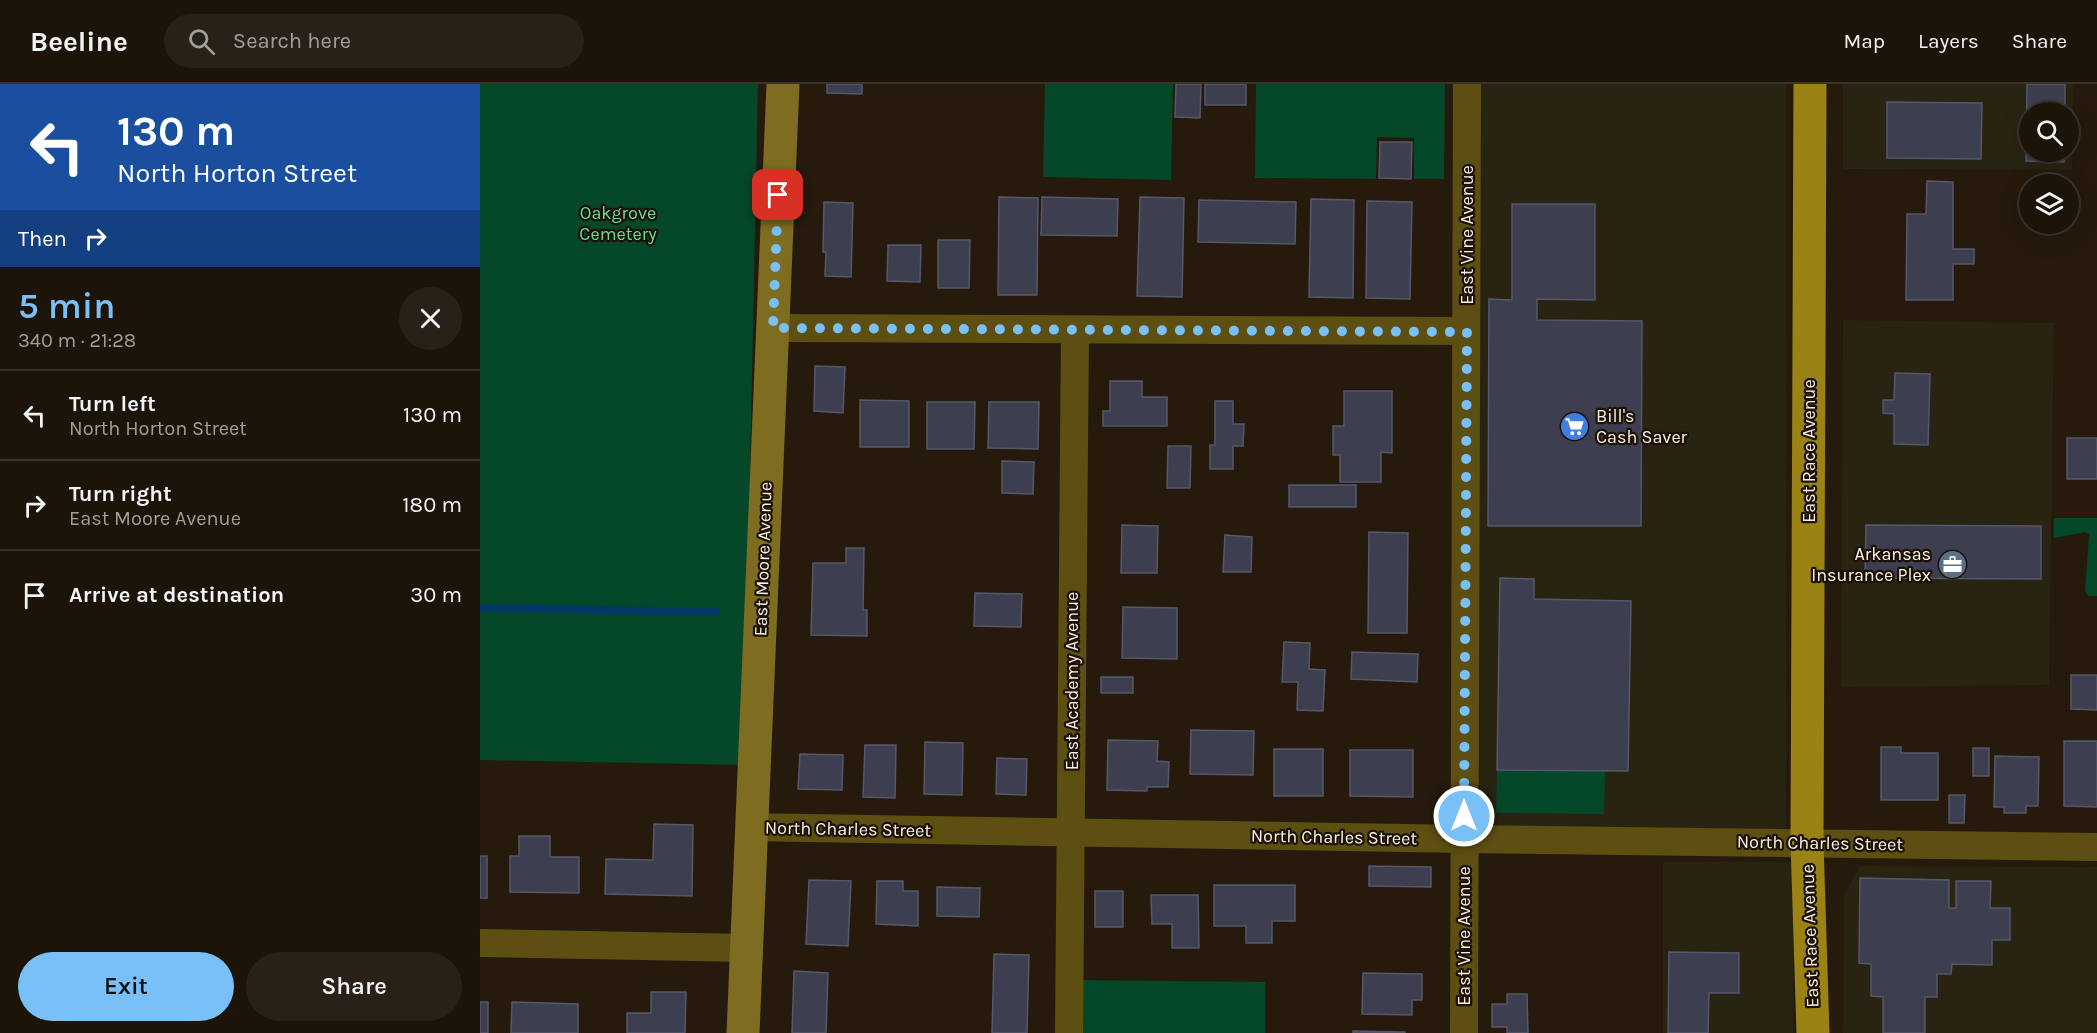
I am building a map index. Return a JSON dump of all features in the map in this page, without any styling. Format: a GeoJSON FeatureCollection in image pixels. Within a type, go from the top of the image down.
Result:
{"type":"FeatureCollection","features":[{"type":"Feature","properties":{"kind":"main road","name":"East Race Avenue"},"geometry":{"type":"LineString","coordinates":[[1810,84],[1807,842],[1813,1033]]}},
{"type":"Feature","properties":{"kind":"street","name":"East Moore Avenue"},"geometry":{"type":"LineString","coordinates":[[742,1033],[783,84]]}},
{"type":"Feature","properties":{"kind":"street","name":"East Vine Avenue"},"geometry":{"type":"LineString","coordinates":[[1464,1033],[1467,84]]}},
{"type":"Feature","properties":{"kind":"street"},"geometry":{"type":"LineString","coordinates":[[773,328],[1467,332]]}},
{"type":"Feature","properties":{"kind":"street","name":"East Academy Avenue"},"geometry":{"type":"LineString","coordinates":[[1069,1033],[1075,330]]}},
{"type":"Feature","properties":{"kind":"street","name":"North Charles Street"},"geometry":{"type":"LineString","coordinates":[[752,827],[1464,840],[2097,846]]}},
{"type":"Feature","properties":{"kind":"street"},"geometry":{"type":"LineString","coordinates":[[480,943],[746,948]]}},
{"type":"Feature","properties":{"kind":"shaded area"},"geometry":{"type":"Polygon","coordinates":[[[1478,84],[1786,84],[1786,834],[1480,829],[1478,84]]]}},
{"type":"Feature","properties":{"kind":"shaded area"},"geometry":{"type":"Polygon","coordinates":[[[1843,84],[2073,84],[2073,102],[2019,102],[2019,162],[2072,162],[2072,170],[1843,169],[1843,84]]]}},
{"type":"Feature","properties":{"kind":"shaded area"},"geometry":{"type":"Polygon","coordinates":[[[1843,320],[2054,323],[2049,685],[1841,687],[1843,320]]]}},
{"type":"Feature","properties":{"kind":"shaded area"},"geometry":{"type":"Polygon","coordinates":[[[1663,862],[1793,862],[1793,1033],[1663,1033],[1663,862]]]}},
{"type":"Feature","properties":{"kind":"shaded area"},"geometry":{"type":"Polygon","coordinates":[[[1860,866],[2097,867],[2097,1033],[1843,1033],[1844,895],[1860,866]]]}},
{"type":"Feature","properties":{"kind":"green space","name":"Oakgrove Cemetery"},"geometry":{"type":"Polygon","coordinates":[[[480,84],[758,84],[744,765],[480,760],[480,84]]]}},
{"type":"Feature","properties":{"kind":"green space"},"geometry":{"type":"Polygon","coordinates":[[[1045,84],[1173,84],[1171,180],[1043,177],[1045,84]]]}},
{"type":"Feature","properties":{"kind":"green space"},"geometry":{"type":"Polygon","coordinates":[[[1256,84],[1445,84],[1444,179],[1414,179],[1414,138],[1377,137],[1376,179],[1255,178],[1256,84]]]}},
{"type":"Feature","properties":{"kind":"green space"},"geometry":{"type":"Polygon","coordinates":[[[2054,518],[2097,518],[2097,596],[2088,596],[2085,591],[2089,535],[2086,532],[2054,538],[2054,518]]]}},
{"type":"Feature","properties":{"kind":"green space"},"geometry":{"type":"Polygon","coordinates":[[[1497,770],[1605,771],[1604,814],[1496,813],[1497,770]]]}},
{"type":"Feature","properties":{"kind":"green space"},"geometry":{"type":"Polygon","coordinates":[[[1079,980],[1265,982],[1265,1033],[1078,1033],[1079,980]]]}},
{"type":"Feature","properties":{"kind":"building"},"geometry":{"type":"Polygon","coordinates":[[[827,84],[862,84],[862,94],[827,93],[827,84]]]}},
{"type":"Feature","properties":{"kind":"building"},"geometry":{"type":"Polygon","coordinates":[[[1176,84],[1201,84],[1200,118],[1175,117],[1176,84]]]}},
{"type":"Feature","properties":{"kind":"building"},"geometry":{"type":"Polygon","coordinates":[[[1205,84],[1246,84],[1246,105],[1205,105],[1205,84]]]}},
{"type":"Feature","properties":{"kind":"building"},"geometry":{"type":"Polygon","coordinates":[[[2027,84],[2065,84],[2065,102],[2027,102],[2027,84]]]}},
{"type":"Feature","properties":{"kind":"building"},"geometry":{"type":"Polygon","coordinates":[[[1887,102],[1982,103],[1981,159],[1887,158],[1887,102]]]}},
{"type":"Feature","properties":{"kind":"building"},"geometry":{"type":"Polygon","coordinates":[[[1380,142],[1412,142],[1411,179],[1379,178],[1380,142]]]}},
{"type":"Feature","properties":{"kind":"building"},"geometry":{"type":"Polygon","coordinates":[[[1927,181],[1953,182],[1953,249],[1974,249],[1974,264],[1953,264],[1953,300],[1906,300],[1907,214],[1926,214],[1927,181]]]}},
{"type":"Feature","properties":{"kind":"building"},"geometry":{"type":"Polygon","coordinates":[[[999,197],[1038,198],[1037,295],[998,295],[999,197]]]}},
{"type":"Feature","properties":{"kind":"building"},"geometry":{"type":"Polygon","coordinates":[[[1042,197],[1118,199],[1117,236],[1041,235],[1042,197]]]}},
{"type":"Feature","properties":{"kind":"building"},"geometry":{"type":"Polygon","coordinates":[[[1140,197],[1184,198],[1182,297],[1137,296],[1140,197]]]}},
{"type":"Feature","properties":{"kind":"building"},"geometry":{"type":"Polygon","coordinates":[[[1311,199],[1354,200],[1353,298],[1309,297],[1311,199]]]}},
{"type":"Feature","properties":{"kind":"building"},"geometry":{"type":"Polygon","coordinates":[[[1199,200],[1296,202],[1295,244],[1198,242],[1199,200]]]}},
{"type":"Feature","properties":{"kind":"building"},"geometry":{"type":"Polygon","coordinates":[[[1367,201],[1412,202],[1410,299],[1366,298],[1367,201]]]}},
{"type":"Feature","properties":{"kind":"building"},"geometry":{"type":"Polygon","coordinates":[[[824,202],[853,203],[851,277],[825,276],[824,202]]]}},
{"type":"Feature","properties":{"kind":"building"},"geometry":{"type":"Polygon","coordinates":[[[1512,204],[1595,204],[1595,300],[1537,299],[1537,320],[1642,321],[1641,526],[1488,526],[1489,299],[1512,300],[1512,204]]]}},
{"type":"Feature","properties":{"kind":"building"},"geometry":{"type":"Polygon","coordinates":[[[938,240],[970,240],[969,288],[938,288],[938,240]]]}},
{"type":"Feature","properties":{"kind":"building"},"geometry":{"type":"Polygon","coordinates":[[[888,245],[921,245],[920,282],[887,281],[888,245]]]}},
{"type":"Feature","properties":{"kind":"building"},"geometry":{"type":"Polygon","coordinates":[[[815,366],[845,367],[843,413],[814,411],[815,366]]]}},
{"type":"Feature","properties":{"kind":"building"},"geometry":{"type":"Polygon","coordinates":[[[1895,373],[1930,374],[1928,445],[1894,444],[1894,414],[1883,413],[1883,400],[1894,400],[1895,373]]]}},
{"type":"Feature","properties":{"kind":"building"},"geometry":{"type":"Polygon","coordinates":[[[1110,381],[1142,381],[1142,397],[1167,397],[1167,426],[1103,426],[1103,411],[1110,411],[1110,381]]]}},
{"type":"Feature","properties":{"kind":"building"},"geometry":{"type":"Polygon","coordinates":[[[1344,391],[1392,391],[1392,453],[1381,452],[1381,482],[1340,482],[1340,455],[1333,455],[1333,426],[1344,426],[1344,391]]]}},
{"type":"Feature","properties":{"kind":"building"},"geometry":{"type":"Polygon","coordinates":[[[860,400],[909,401],[909,447],[860,447],[860,400]]]}},
{"type":"Feature","properties":{"kind":"building"},"geometry":{"type":"Polygon","coordinates":[[[1215,401],[1233,401],[1233,424],[1244,424],[1243,446],[1233,446],[1233,469],[1210,469],[1210,445],[1215,445],[1215,401]]]}},
{"type":"Feature","properties":{"kind":"building"},"geometry":{"type":"Polygon","coordinates":[[[927,402],[975,402],[974,449],[927,449],[927,402]]]}},
{"type":"Feature","properties":{"kind":"building"},"geometry":{"type":"Polygon","coordinates":[[[989,402],[1039,402],[1038,449],[988,448],[989,402]]]}},
{"type":"Feature","properties":{"kind":"building"},"geometry":{"type":"Polygon","coordinates":[[[2067,438],[2097,438],[2097,479],[2067,479],[2067,438]]]}},
{"type":"Feature","properties":{"kind":"building"},"geometry":{"type":"Polygon","coordinates":[[[1168,446],[1191,446],[1190,488],[1167,488],[1168,446]]]}},
{"type":"Feature","properties":{"kind":"building"},"geometry":{"type":"Polygon","coordinates":[[[1002,461],[1034,462],[1033,494],[1002,493],[1002,461]]]}},
{"type":"Feature","properties":{"kind":"building"},"geometry":{"type":"Polygon","coordinates":[[[1289,485],[1356,485],[1356,507],[1289,507],[1289,485]]]}},
{"type":"Feature","properties":{"kind":"building"},"geometry":{"type":"Polygon","coordinates":[[[1122,525],[1158,526],[1157,573],[1121,573],[1122,525]]]}},
{"type":"Feature","properties":{"kind":"building"},"geometry":{"type":"Polygon","coordinates":[[[1866,525],[2041,526],[2041,579],[1865,578],[1866,525]]]}},
{"type":"Feature","properties":{"kind":"building"},"geometry":{"type":"Polygon","coordinates":[[[1369,532],[1408,533],[1407,633],[1368,633],[1369,532]]]}},
{"type":"Feature","properties":{"kind":"building"},"geometry":{"type":"Polygon","coordinates":[[[1225,535],[1252,537],[1251,572],[1223,572],[1225,535]]]}},
{"type":"Feature","properties":{"kind":"building"},"geometry":{"type":"Polygon","coordinates":[[[846,548],[864,548],[863,610],[867,610],[867,636],[811,635],[813,563],[846,563],[846,548]]]}},
{"type":"Feature","properties":{"kind":"building"},"geometry":{"type":"Polygon","coordinates":[[[1500,578],[1534,579],[1534,599],[1631,601],[1628,771],[1497,770],[1500,578]]]}},
{"type":"Feature","properties":{"kind":"building"},"geometry":{"type":"Polygon","coordinates":[[[975,593],[1022,594],[1021,627],[974,626],[975,593]]]}},
{"type":"Feature","properties":{"kind":"building"},"geometry":{"type":"Polygon","coordinates":[[[1123,607],[1177,608],[1177,659],[1122,658],[1123,607]]]}},
{"type":"Feature","properties":{"kind":"building"},"geometry":{"type":"Polygon","coordinates":[[[1284,642],[1310,643],[1309,669],[1325,670],[1323,711],[1297,710],[1298,682],[1282,682],[1284,642]]]}},
{"type":"Feature","properties":{"kind":"building"},"geometry":{"type":"Polygon","coordinates":[[[1352,652],[1418,654],[1417,682],[1351,679],[1352,652]]]}},
{"type":"Feature","properties":{"kind":"building"},"geometry":{"type":"Polygon","coordinates":[[[2071,675],[2097,675],[2097,710],[2071,709],[2071,675]]]}},
{"type":"Feature","properties":{"kind":"building"},"geometry":{"type":"Polygon","coordinates":[[[1101,677],[1133,677],[1133,693],[1101,693],[1101,677]]]}},
{"type":"Feature","properties":{"kind":"building"},"geometry":{"type":"Polygon","coordinates":[[[1191,730],[1254,731],[1253,775],[1190,774],[1191,730]]]}},
{"type":"Feature","properties":{"kind":"building"},"geometry":{"type":"Polygon","coordinates":[[[1108,740],[1158,741],[1157,761],[1169,762],[1168,787],[1147,787],[1147,791],[1107,790],[1108,740]]]}},
{"type":"Feature","properties":{"kind":"building"},"geometry":{"type":"Polygon","coordinates":[[[2064,741],[2097,741],[2097,807],[2064,806],[2064,741]]]}},
{"type":"Feature","properties":{"kind":"building"},"geometry":{"type":"Polygon","coordinates":[[[925,742],[963,743],[962,795],[924,794],[925,742]]]}},
{"type":"Feature","properties":{"kind":"building"},"geometry":{"type":"Polygon","coordinates":[[[865,745],[896,745],[895,798],[863,797],[865,745]]]}},
{"type":"Feature","properties":{"kind":"building"},"geometry":{"type":"Polygon","coordinates":[[[1881,747],[1901,747],[1901,753],[1938,753],[1938,800],[1881,800],[1881,747]]]}},
{"type":"Feature","properties":{"kind":"building"},"geometry":{"type":"Polygon","coordinates":[[[1973,748],[1989,748],[1989,776],[1973,776],[1973,748]]]}},
{"type":"Feature","properties":{"kind":"building"},"geometry":{"type":"Polygon","coordinates":[[[1274,749],[1323,749],[1323,796],[1274,796],[1274,749]]]}},
{"type":"Feature","properties":{"kind":"building"},"geometry":{"type":"Polygon","coordinates":[[[1350,750],[1413,750],[1413,797],[1350,796],[1350,750]]]}},
{"type":"Feature","properties":{"kind":"building"},"geometry":{"type":"Polygon","coordinates":[[[800,754],[843,755],[842,790],[798,789],[800,754]]]}},
{"type":"Feature","properties":{"kind":"building"},"geometry":{"type":"Polygon","coordinates":[[[1995,756],[2039,757],[2038,806],[2026,806],[2026,813],[2004,813],[2004,807],[1994,807],[1995,756]]]}},
{"type":"Feature","properties":{"kind":"building"},"geometry":{"type":"Polygon","coordinates":[[[997,758],[1027,759],[1026,795],[996,794],[997,758]]]}},
{"type":"Feature","properties":{"kind":"building"},"geometry":{"type":"Polygon","coordinates":[[[1949,795],[1965,795],[1964,823],[1949,823],[1949,795]]]}},
{"type":"Feature","properties":{"kind":"building"},"geometry":{"type":"Polygon","coordinates":[[[654,824],[693,825],[692,896],[605,894],[606,859],[653,860],[654,824]]]}},
{"type":"Feature","properties":{"kind":"building"},"geometry":{"type":"Polygon","coordinates":[[[519,836],[550,836],[550,857],[579,857],[579,893],[510,892],[510,856],[519,856],[519,836]]]}},
{"type":"Feature","properties":{"kind":"building"},"geometry":{"type":"Polygon","coordinates":[[[480,856],[487,856],[487,898],[480,898],[480,856]]]}},
{"type":"Feature","properties":{"kind":"building"},"geometry":{"type":"Polygon","coordinates":[[[1369,866],[1431,867],[1431,887],[1369,886],[1369,866]]]}},
{"type":"Feature","properties":{"kind":"building"},"geometry":{"type":"Polygon","coordinates":[[[1860,878],[1949,880],[1949,908],[1956,908],[1956,881],[1991,881],[1990,908],[2010,908],[2010,940],[1992,940],[1992,965],[1952,964],[1951,974],[1937,974],[1937,997],[1925,997],[1925,1033],[1883,1033],[1883,997],[1871,996],[1871,964],[1859,963],[1860,878]]]}},
{"type":"Feature","properties":{"kind":"building"},"geometry":{"type":"Polygon","coordinates":[[[809,880],[851,881],[848,946],[806,944],[809,880]]]}},
{"type":"Feature","properties":{"kind":"building"},"geometry":{"type":"Polygon","coordinates":[[[877,881],[903,881],[903,891],[918,891],[918,926],[876,924],[877,881]]]}},
{"type":"Feature","properties":{"kind":"building"},"geometry":{"type":"Polygon","coordinates":[[[1214,885],[1295,885],[1295,921],[1272,921],[1272,943],[1246,943],[1246,926],[1214,926],[1214,885]]]}},
{"type":"Feature","properties":{"kind":"building"},"geometry":{"type":"Polygon","coordinates":[[[937,887],[980,888],[979,917],[937,916],[937,887]]]}},
{"type":"Feature","properties":{"kind":"building"},"geometry":{"type":"Polygon","coordinates":[[[1095,891],[1123,891],[1123,927],[1095,927],[1095,891]]]}},
{"type":"Feature","properties":{"kind":"building"},"geometry":{"type":"Polygon","coordinates":[[[1151,895],[1198,895],[1199,948],[1172,948],[1172,924],[1152,924],[1151,895]]]}},
{"type":"Feature","properties":{"kind":"building"},"geometry":{"type":"Polygon","coordinates":[[[1669,952],[1739,953],[1739,993],[1709,993],[1708,1033],[1668,1033],[1669,952]]]}},
{"type":"Feature","properties":{"kind":"building"},"geometry":{"type":"Polygon","coordinates":[[[994,954],[1029,955],[1027,1033],[992,1033],[994,954]]]}},
{"type":"Feature","properties":{"kind":"building"},"geometry":{"type":"Polygon","coordinates":[[[794,971],[828,973],[826,1033],[792,1033],[794,971]]]}},
{"type":"Feature","properties":{"kind":"building"},"geometry":{"type":"Polygon","coordinates":[[[1363,973],[1422,974],[1422,1000],[1412,1000],[1412,1015],[1362,1014],[1363,973]]]}},
{"type":"Feature","properties":{"kind":"building"},"geometry":{"type":"Polygon","coordinates":[[[651,992],[686,992],[685,1033],[627,1033],[627,1013],[651,1013],[651,992]]]}},
{"type":"Feature","properties":{"kind":"building"},"geometry":{"type":"Polygon","coordinates":[[[1507,994],[1527,994],[1528,1033],[1507,1033],[1507,1027],[1492,1027],[1492,1004],[1507,1004],[1507,994]]]}},
{"type":"Feature","properties":{"kind":"building"},"geometry":{"type":"Polygon","coordinates":[[[480,1002],[488,1002],[488,1033],[480,1033],[480,1002]]]}},
{"type":"Feature","properties":{"kind":"building"},"geometry":{"type":"Polygon","coordinates":[[[512,1002],[578,1004],[578,1033],[511,1033],[512,1002]]]}},
{"type":"Feature","properties":{"kind":"building"},"geometry":{"type":"Polygon","coordinates":[[[1353,1031],[1405,1032],[1405,1033],[1353,1033],[1353,1031]]]}},
{"type":"Feature","properties":{"kind":"waterway"},"geometry":{"type":"LineString","coordinates":[[480,608],[716,612]]}},
{"type":"Feature","properties":{"kind":"place","name":"Bill's Cash Saver"},"geometry":{"type":"Point","coordinates":[1575,426]}},
{"type":"Feature","properties":{"kind":"place","name":"Arkansas Insurance Plex"},"geometry":{"type":"Point","coordinates":[1952,564]}},
{"type":"Feature","properties":{"kind":"route"},"geometry":{"type":"LineString","coordinates":[[778,195],[773,328],[1467,332],[1464,816]]}}]}
